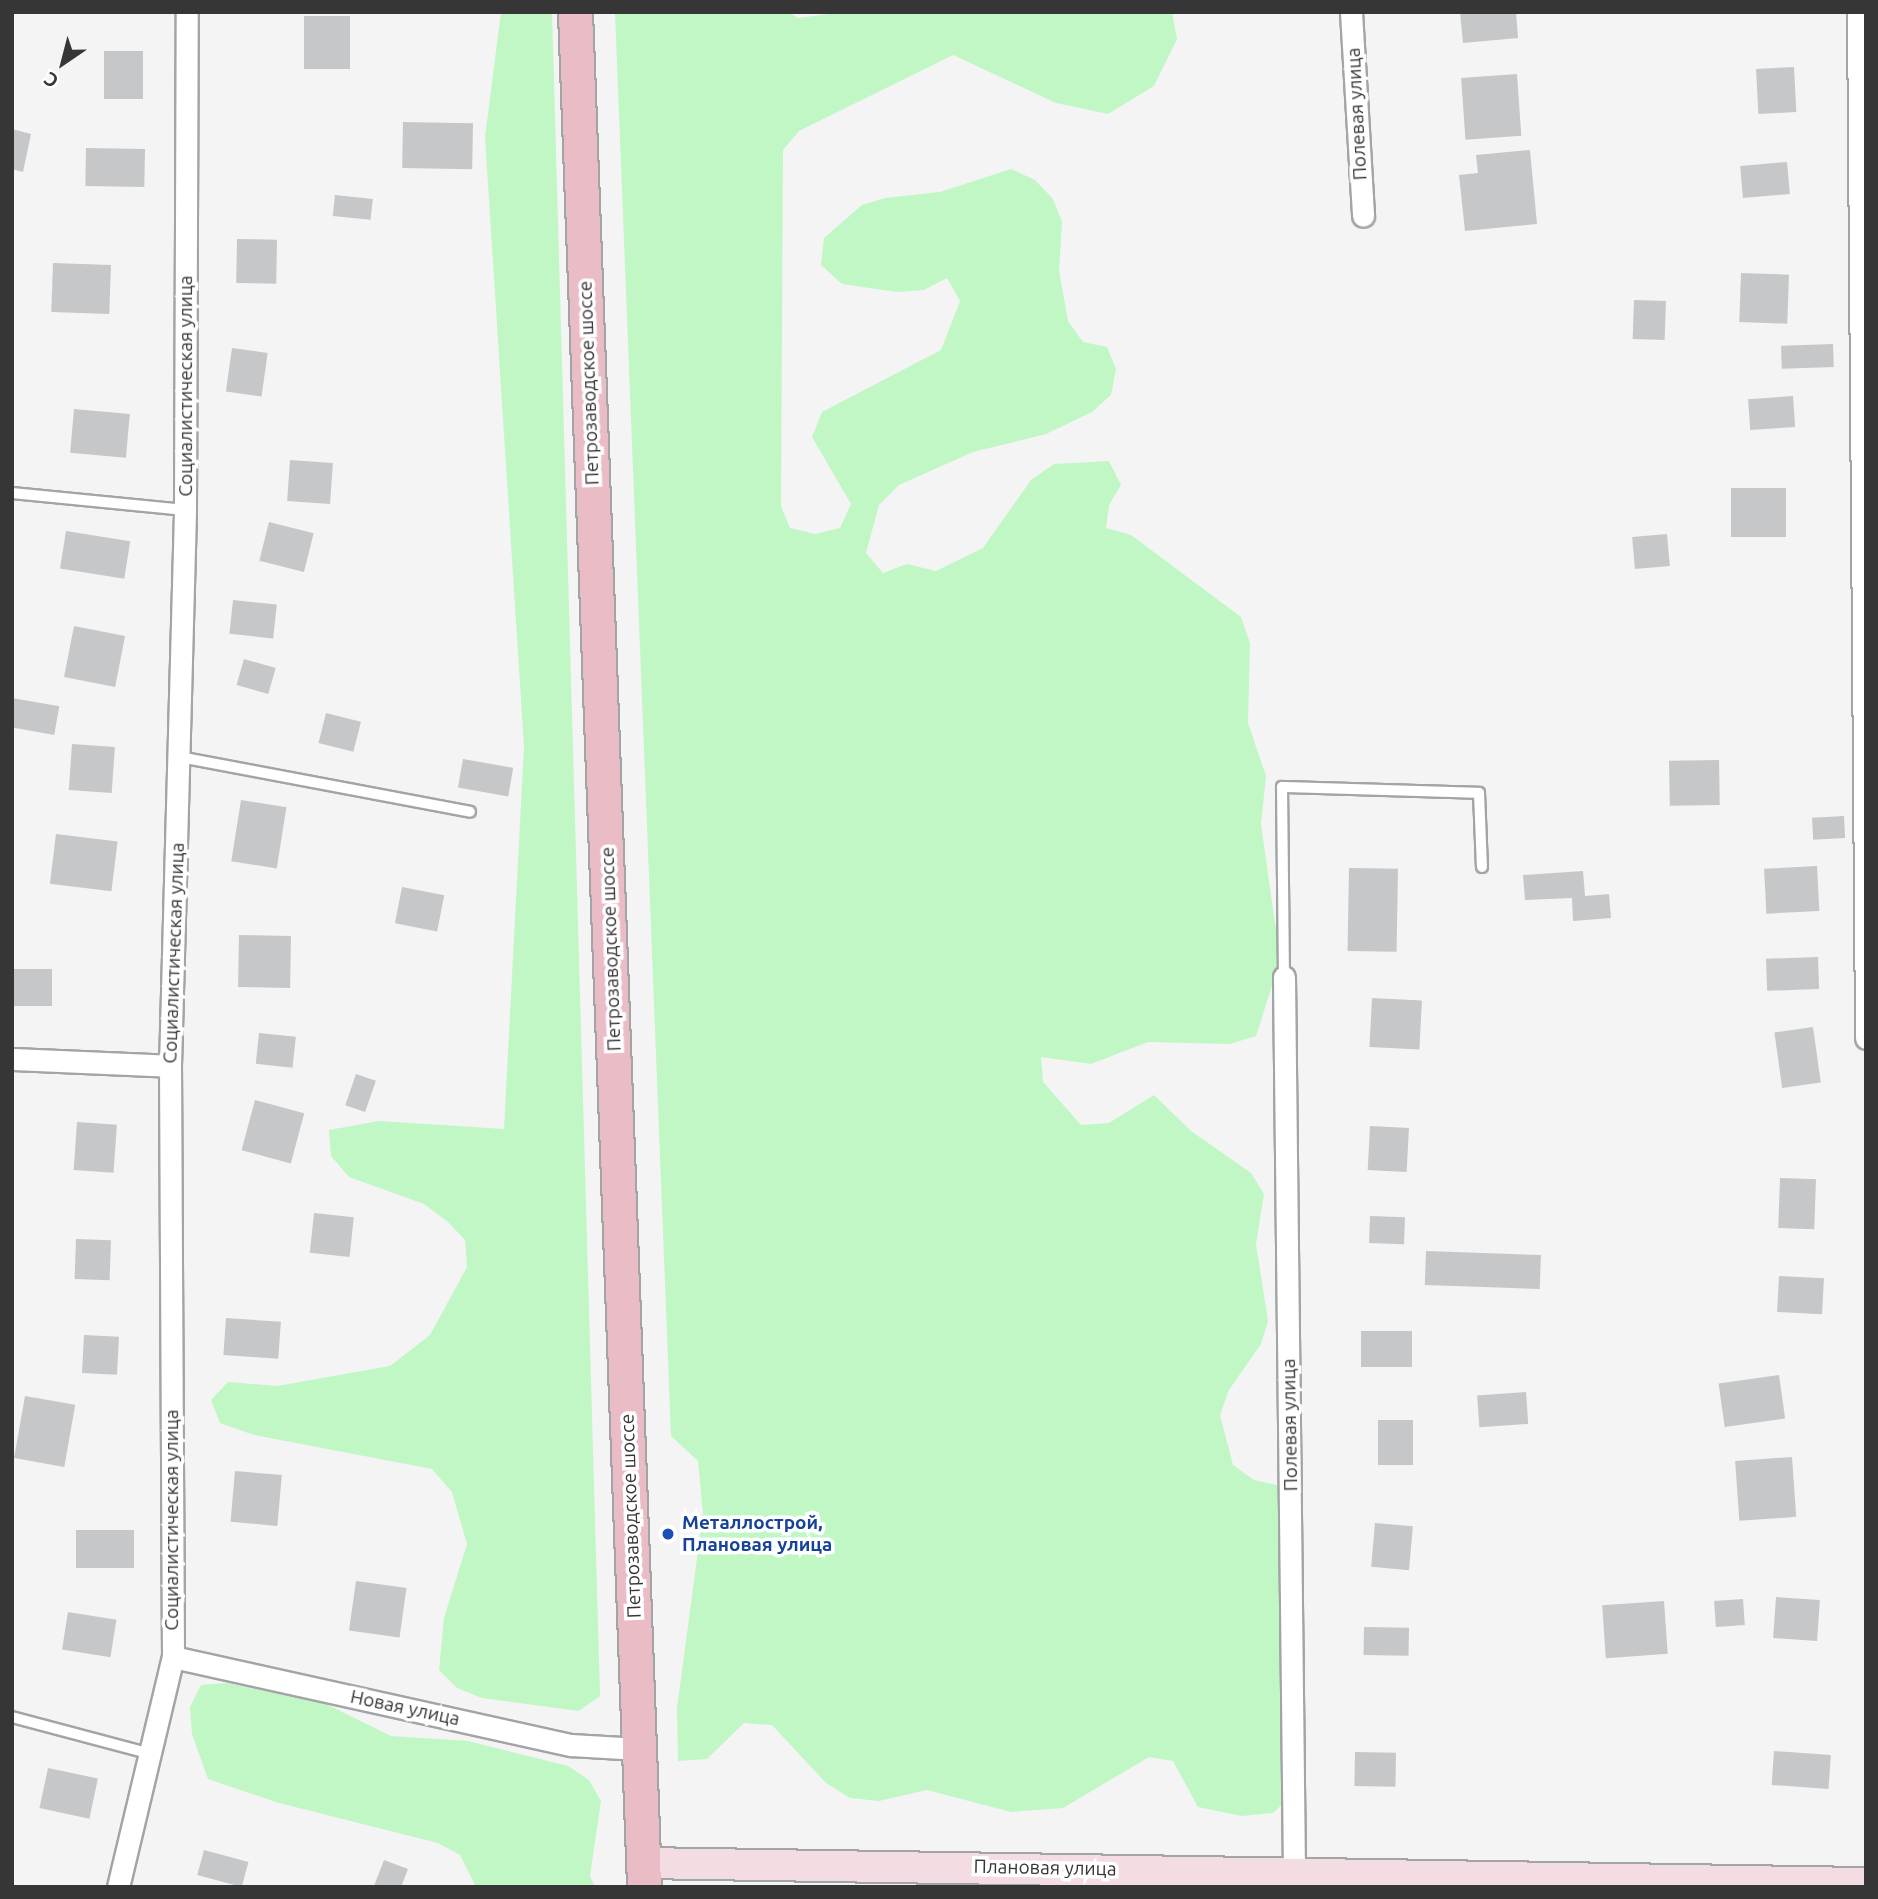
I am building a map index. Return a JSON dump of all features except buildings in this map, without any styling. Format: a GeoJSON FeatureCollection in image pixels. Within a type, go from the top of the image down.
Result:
{"type":"FeatureCollection","features":[{"type":"Feature","properties":{"kind":"main road","name":"Петрозаводское шоссе"},"geometry":{"type":"LineString","coordinates":[[575,12],[644,1875]]}},
{"type":"Feature","properties":{"kind":"street","name":"Социалистическая улица"},"geometry":{"type":"LineString","coordinates":[[118,1887],[173,1657],[170,1066],[185,510],[187,12]]}},
{"type":"Feature","properties":{"kind":"street","name":"Полевая улица"},"geometry":{"type":"LineString","coordinates":[[1351,12],[1363,216]]}},
{"type":"Feature","properties":{"kind":"street"},"geometry":{"type":"LineString","coordinates":[[1858,12],[1866,1038]]}},
{"type":"Feature","properties":{"kind":"street","name":"Полевая улица"},"geometry":{"type":"LineString","coordinates":[[1277,1877],[1284,977]]}},
{"type":"Feature","properties":{"kind":"street"},"geometry":{"type":"LineString","coordinates":[[12,1059],[170,1066]]}},
{"type":"Feature","properties":{"kind":"street","name":"Новая улица"},"geometry":{"type":"LineString","coordinates":[[173,1657],[571,1745],[639,1749]]}},
{"type":"Feature","properties":{"kind":"street","name":"Плановая улица"},"geometry":{"type":"LineString","coordinates":[[644,1875],[1277,1877],[1450,1881],[1866,1883]]}},
{"type":"Feature","properties":{"kind":"lane"},"geometry":{"type":"LineString","coordinates":[[12,493],[185,510]]}},
{"type":"Feature","properties":{"kind":"lane"},"geometry":{"type":"LineString","coordinates":[[180,757],[470,812]]}},
{"type":"Feature","properties":{"kind":"lane"},"geometry":{"type":"LineString","coordinates":[[1284,977],[1282,787],[1479,793],[1482,867]]}},
{"type":"Feature","properties":{"kind":"lane"},"geometry":{"type":"LineString","coordinates":[[12,1717],[148,1753]]}},
{"type":"Feature","properties":{"kind":"green space"},"geometry":{"type":"Polygon","coordinates":[[[501,12],[552,12],[600,1696],[579,1711],[482,1698],[457,1688],[439,1670],[444,1618],[467,1544],[452,1492],[432,1469],[254,1435],[220,1423],[211,1400],[228,1382],[277,1386],[390,1366],[430,1335],[467,1267],[465,1240],[448,1222],[424,1204],[349,1177],[331,1156],[329,1130],[379,1121],[504,1129],[524,747],[485,137],[501,12]]]}},
{"type":"Feature","properties":{"kind":"green space"},"geometry":{"type":"Polygon","coordinates":[[[615,12],[788,12],[798,18],[844,12],[1172,12],[1177,39],[1154,86],[1108,114],[1056,103],[953,55],[799,131],[783,150],[781,506],[790,528],[815,534],[840,528],[851,504],[812,437],[822,412],[941,350],[960,301],[947,278],[924,290],[897,292],[842,284],[821,265],[824,238],[862,205],[885,198],[940,192],[1011,169],[1035,180],[1053,199],[1062,222],[1059,271],[1068,321],[1083,342],[1107,347],[1116,369],[1111,395],[1092,412],[1046,434],[973,452],[899,485],[879,505],[866,553],[883,573],[907,564],[936,571],[983,548],[1031,480],[1054,464],[1109,461],[1121,485],[1109,505],[1106,528],[1131,535],[1241,617],[1250,643],[1248,723],[1266,776],[1261,824],[1275,924],[1284,948],[1256,1036],[1230,1044],[1148,1042],[1091,1064],[1041,1057],[1043,1082],[1081,1125],[1109,1123],[1154,1095],[1191,1131],[1251,1173],[1264,1194],[1256,1244],[1268,1321],[1261,1344],[1229,1390],[1220,1415],[1233,1465],[1254,1480],[1281,1486],[1291,1796],[1273,1813],[1242,1816],[1198,1807],[1173,1761],[1149,1757],[1063,1808],[1011,1812],[927,1790],[879,1801],[850,1798],[826,1783],[772,1725],[744,1723],[707,1759],[678,1761],[677,1708],[703,1514],[698,1461],[671,1436],[615,12]]]}},
{"type":"Feature","properties":{"kind":"green space"},"geometry":{"type":"Polygon","coordinates":[[[227,1683],[326,1704],[391,1736],[468,1741],[568,1766],[589,1780],[601,1801],[590,1876],[595,1887],[476,1887],[460,1855],[438,1843],[279,1803],[208,1779],[192,1734],[190,1707],[201,1685],[227,1683]]]}},
{"type":"Feature","properties":{"kind":"place","name":"Металлострой, Плановая улица"},"geometry":{"type":"Point","coordinates":[668,1534]}}]}
